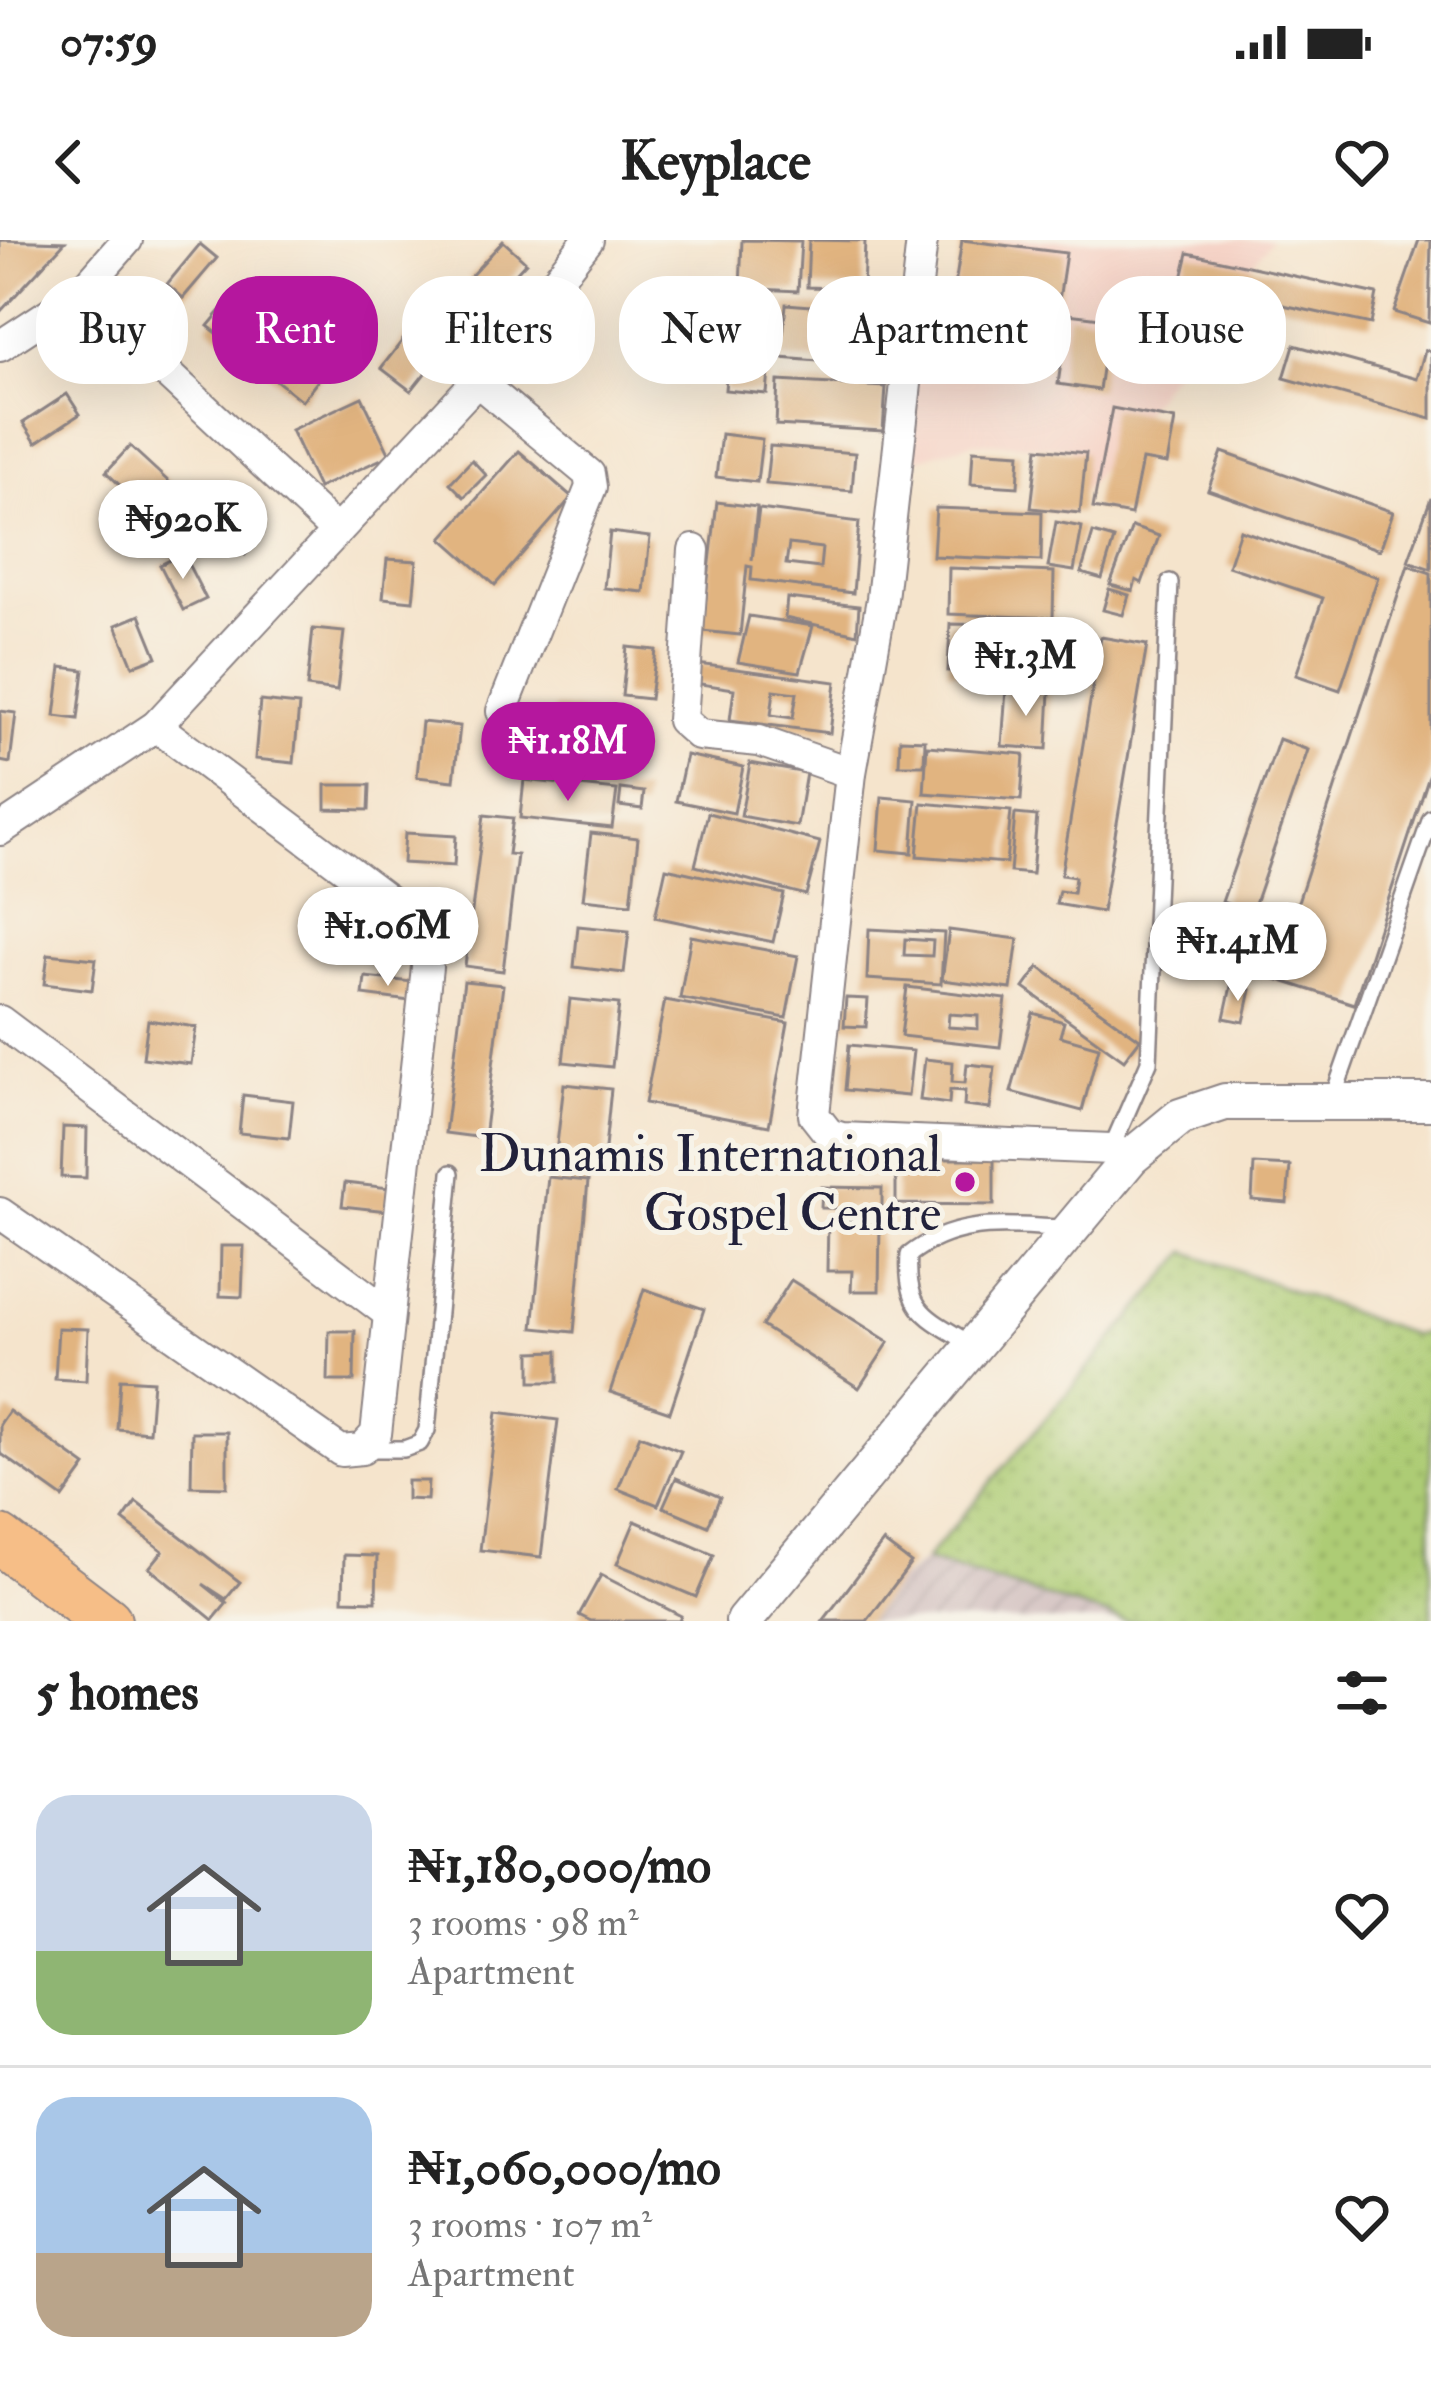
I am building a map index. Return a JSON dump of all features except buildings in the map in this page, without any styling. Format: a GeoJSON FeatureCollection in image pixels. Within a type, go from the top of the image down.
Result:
{"type":"FeatureCollection","features":[{"type":"Feature","properties":{"kind":"main road"},"geometry":{"type":"LineString","coordinates":[[0,1540],[107,1621]]}},
{"type":"Feature","properties":{"kind":"street"},"geometry":{"type":"LineString","coordinates":[[96,276],[127,240]]}},
{"type":"Feature","properties":{"kind":"street"},"geometry":{"type":"LineString","coordinates":[[560,276],[589,240]]}},
{"type":"Feature","properties":{"kind":"street"},"geometry":{"type":"LineString","coordinates":[[922,240],[882,599],[851,773],[812,1102],[819,1124],[842,1138],[1121,1153]]}},
{"type":"Feature","properties":{"kind":"street"},"geometry":{"type":"LineString","coordinates":[[0,346],[36,322]]}},
{"type":"Feature","properties":{"kind":"street"},"geometry":{"type":"LineString","coordinates":[[179,384],[335,530]]}},
{"type":"Feature","properties":{"kind":"street"},"geometry":{"type":"LineString","coordinates":[[0,830],[156,726],[474,384]]}},
{"type":"Feature","properties":{"kind":"street"},"geometry":{"type":"LineString","coordinates":[[481,384],[589,474],[592,487],[502,711]]}},
{"type":"Feature","properties":{"kind":"street"},"geometry":{"type":"LineString","coordinates":[[694,550],[682,720],[699,736],[759,741],[851,773]]}},
{"type":"Feature","properties":{"kind":"street"},"geometry":{"type":"LineString","coordinates":[[0,1213],[341,1450],[362,1449],[376,1434],[427,967],[425,941],[413,920],[156,726]]}},
{"type":"Feature","properties":{"kind":"street"},"geometry":{"type":"LineString","coordinates":[[0,1021],[388,1313]]}},
{"type":"Feature","properties":{"kind":"street"},"geometry":{"type":"LineString","coordinates":[[744,1621],[1072,1228],[1121,1153],[1180,1118],[1225,1102],[1431,1102]]}},
{"type":"Feature","properties":{"kind":"lane"},"geometry":{"type":"LineString","coordinates":[[1121,1153],[1149,1062],[1170,582]]}},
{"type":"Feature","properties":{"kind":"lane"},"geometry":{"type":"LineString","coordinates":[[1330,1103],[1431,818]]}},
{"type":"Feature","properties":{"kind":"lane"},"geometry":{"type":"LineString","coordinates":[[362,1449],[404,1449],[420,1443],[427,1430],[451,1173]]}},
{"type":"Feature","properties":{"kind":"lane"},"geometry":{"type":"LineString","coordinates":[[974,1346],[919,1312],[907,1286],[909,1256],[937,1233],[974,1226],[1072,1228]]}},
{"type":"Feature","properties":{"kind":"shaded area"},"geometry":{"type":"Polygon","coordinates":[[[970,240],[1271,240],[1244,276],[1095,276],[1095,384],[1163,384],[1066,514],[1036,508],[1072,447],[975,442],[880,470],[914,384],[1071,384],[1071,276],[956,276],[970,240]]]}},
{"type":"Feature","properties":{"kind":"shaded area"},"geometry":{"type":"Polygon","coordinates":[[[925,1560],[1126,1621],[847,1621],[925,1560]]]}},
{"type":"Feature","properties":{"kind":"green space"},"geometry":{"type":"Polygon","coordinates":[[[1187,1252],[1412,1335],[1431,1332],[1431,1621],[1126,1621],[925,1560],[1187,1252]]]}},
{"type":"Feature","properties":{"kind":"place","name":"Dunamis International Gospel Centre"},"geometry":{"type":"Point","coordinates":[965,1182]}}]}
